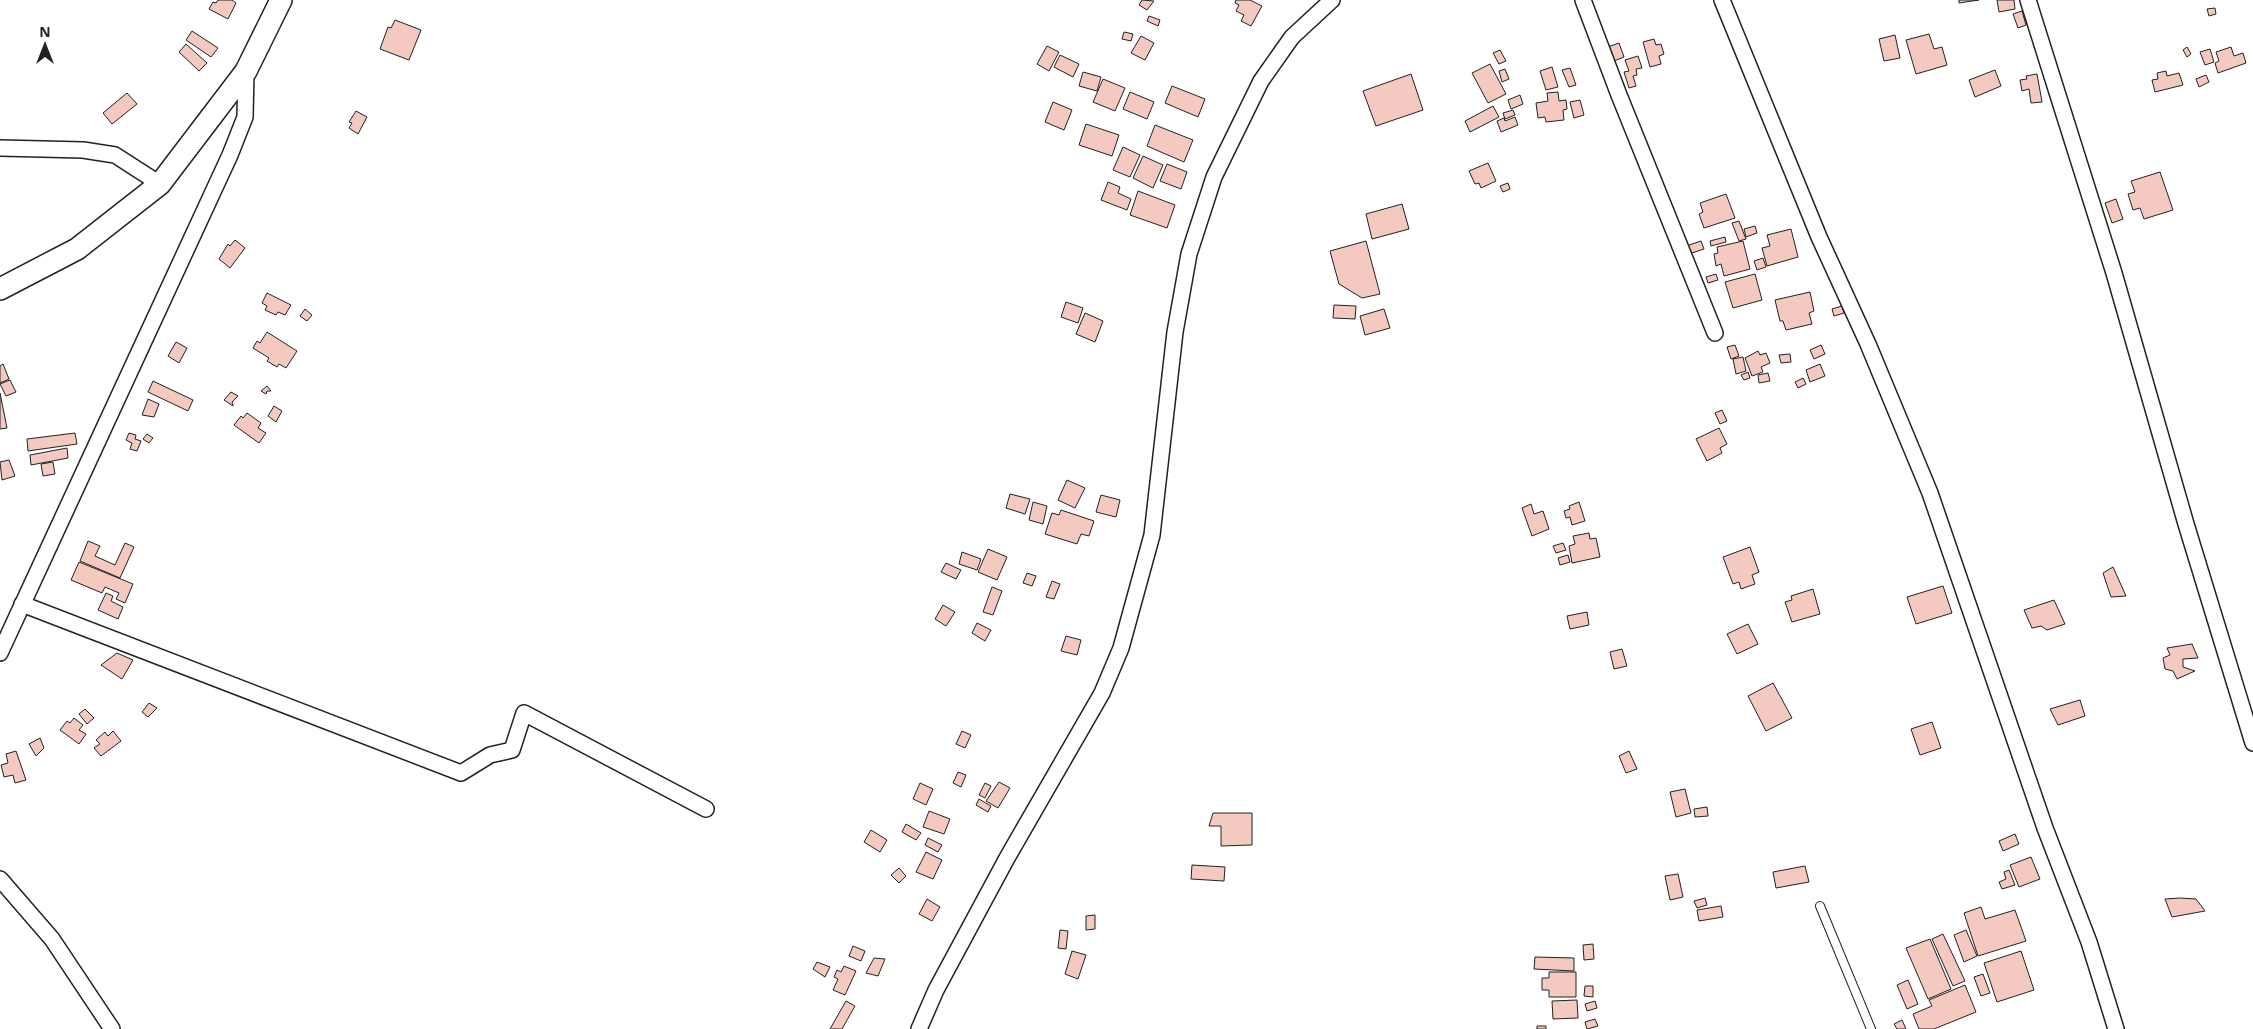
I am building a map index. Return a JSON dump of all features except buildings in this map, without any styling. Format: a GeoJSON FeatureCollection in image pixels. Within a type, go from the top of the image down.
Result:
{"type":"FeatureCollection","features":[{"type":"Feature","properties":{"kind":"main road"},"geometry":{"type":"LineString","coordinates":[[0,289],[77,249],[160,184],[246,71],[281,0]]}},
{"type":"Feature","properties":{"kind":"street"},"geometry":{"type":"LineString","coordinates":[[919,1029],[936,990],[1007,858],[1102,693],[1121,648],[1152,535],[1175,332],[1191,245],[1214,177],[1261,81],[1292,37],[1332,0]]}},
{"type":"Feature","properties":{"kind":"street"},"geometry":{"type":"LineString","coordinates":[[1583,0],[1622,104],[1715,333]]}},
{"type":"Feature","properties":{"kind":"street"},"geometry":{"type":"LineString","coordinates":[[1722,0],[1819,238],[1868,344],[1930,493],[2045,828],[2088,942],[2116,1029]]}},
{"type":"Feature","properties":{"kind":"street"},"geometry":{"type":"LineString","coordinates":[[2028,0],[2114,273],[2189,533],[2253,743]]}},
{"type":"Feature","properties":{"kind":"street"},"geometry":{"type":"LineString","coordinates":[[0,653],[230,155],[245,117],[246,71]]}},
{"type":"Feature","properties":{"kind":"street"},"geometry":{"type":"LineString","coordinates":[[0,148],[83,150],[115,155],[160,184]]}},
{"type":"Feature","properties":{"kind":"street"},"geometry":{"type":"LineString","coordinates":[[22,604],[461,772],[490,755],[512,750],[524,713],[706,809]]}},
{"type":"Feature","properties":{"kind":"street"},"geometry":{"type":"LineString","coordinates":[[0,879],[52,939],[112,1029]]}},
{"type":"Feature","properties":{"kind":"lane"},"geometry":{"type":"LineString","coordinates":[[1820,906],[1871,1029]]}}]}
